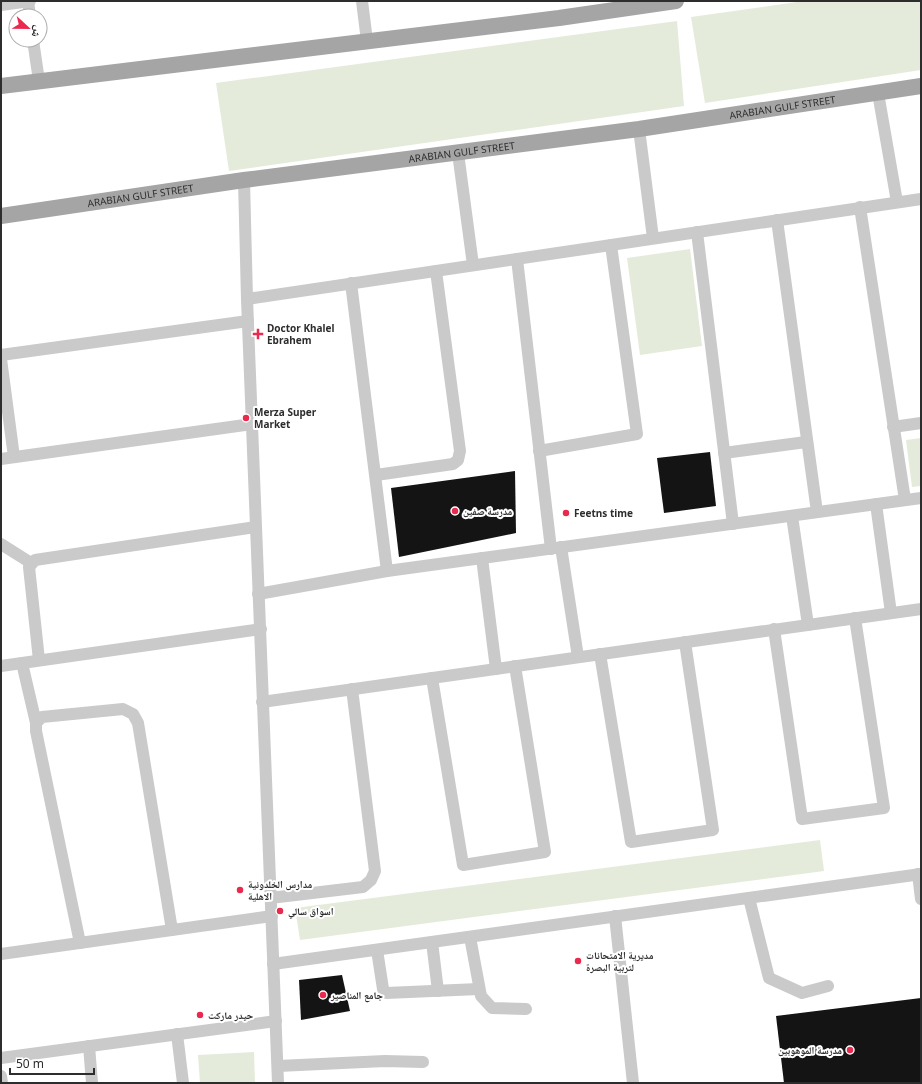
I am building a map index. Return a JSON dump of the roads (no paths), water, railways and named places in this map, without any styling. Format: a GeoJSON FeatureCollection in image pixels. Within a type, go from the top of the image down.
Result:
{"type":"FeatureCollection","features":[{"type":"Feature","properties":{"kind":"main road"},"geometry":{"type":"LineString","coordinates":[[1,86],[676,1]]}},
{"type":"Feature","properties":{"kind":"main road","name":"ARABIAN GULF STREET"},"geometry":{"type":"LineString","coordinates":[[1,216],[244,180],[640,129],[921,86]]}},
{"type":"Feature","properties":{"kind":"street"},"geometry":{"type":"LineString","coordinates":[[1,5],[28,1]]}},
{"type":"Feature","properties":{"kind":"street"},"geometry":{"type":"LineString","coordinates":[[362,1],[367,41]]}},
{"type":"Feature","properties":{"kind":"street"},"geometry":{"type":"LineString","coordinates":[[34,48],[39,81]]}},
{"type":"Feature","properties":{"kind":"street"},"geometry":{"type":"LineString","coordinates":[[878,93],[897,202]]}},
{"type":"Feature","properties":{"kind":"street"},"geometry":{"type":"LineString","coordinates":[[640,129],[653,238]]}},
{"type":"Feature","properties":{"kind":"street"},"geometry":{"type":"LineString","coordinates":[[458,153],[473,265]]}},
{"type":"Feature","properties":{"kind":"street"},"geometry":{"type":"LineString","coordinates":[[244,180],[258,594],[261,629],[262,702],[278,1083]]}},
{"type":"Feature","properties":{"kind":"street"},"geometry":{"type":"LineString","coordinates":[[247,299],[921,199]]}},
{"type":"Feature","properties":{"kind":"street"},"geometry":{"type":"LineString","coordinates":[[860,208],[905,500]]}},
{"type":"Feature","properties":{"kind":"street"},"geometry":{"type":"LineString","coordinates":[[777,220],[806,442],[817,512]]}},
{"type":"Feature","properties":{"kind":"street"},"geometry":{"type":"LineString","coordinates":[[697,232],[733,524]]}},
{"type":"Feature","properties":{"kind":"street"},"geometry":{"type":"LineString","coordinates":[[539,450],[637,434],[611,244]]}},
{"type":"Feature","properties":{"kind":"street"},"geometry":{"type":"LineString","coordinates":[[517,259],[539,450],[556,548],[578,657]]}},
{"type":"Feature","properties":{"kind":"street"},"geometry":{"type":"LineString","coordinates":[[376,475],[452,464],[458,460],[460,451],[436,271]]}},
{"type":"Feature","properties":{"kind":"street"},"geometry":{"type":"LineString","coordinates":[[351,283],[387,571]]}},
{"type":"Feature","properties":{"kind":"street"},"geometry":{"type":"LineString","coordinates":[[1,355],[248,321]]}},
{"type":"Feature","properties":{"kind":"street"},"geometry":{"type":"LineString","coordinates":[[1,359],[14,457]]}},
{"type":"Feature","properties":{"kind":"street"},"geometry":{"type":"LineString","coordinates":[[894,427],[921,423]]}},
{"type":"Feature","properties":{"kind":"street"},"geometry":{"type":"LineString","coordinates":[[1,459],[252,424]]}},
{"type":"Feature","properties":{"kind":"street"},"geometry":{"type":"LineString","coordinates":[[724,453],[806,442]]}},
{"type":"Feature","properties":{"kind":"street"},"geometry":{"type":"LineString","coordinates":[[258,594],[387,571],[921,498]]}},
{"type":"Feature","properties":{"kind":"street"},"geometry":{"type":"LineString","coordinates":[[876,504],[891,613]]}},
{"type":"Feature","properties":{"kind":"street"},"geometry":{"type":"LineString","coordinates":[[792,516],[808,625]]}},
{"type":"Feature","properties":{"kind":"street"},"geometry":{"type":"LineString","coordinates":[[39,660],[29,567],[31,563],[42,558],[256,528]]}},
{"type":"Feature","properties":{"kind":"street"},"geometry":{"type":"LineString","coordinates":[[1,544],[31,563]]}},
{"type":"Feature","properties":{"kind":"street"},"geometry":{"type":"LineString","coordinates":[[482,558],[496,669]]}},
{"type":"Feature","properties":{"kind":"street"},"geometry":{"type":"LineString","coordinates":[[262,702],[921,609]]}},
{"type":"Feature","properties":{"kind":"street"},"geometry":{"type":"LineString","coordinates":[[774,630],[802,819],[884,808],[855,618]]}},
{"type":"Feature","properties":{"kind":"street"},"geometry":{"type":"LineString","coordinates":[[1,666],[261,629]]}},
{"type":"Feature","properties":{"kind":"street"},"geometry":{"type":"LineString","coordinates":[[600,654],[631,842],[690,834],[712,830],[685,642]]}},
{"type":"Feature","properties":{"kind":"street"},"geometry":{"type":"LineString","coordinates":[[22,663],[36,723],[80,943]]}},
{"type":"Feature","properties":{"kind":"street"},"geometry":{"type":"LineString","coordinates":[[432,678],[463,864],[545,852],[515,666]]}},
{"type":"Feature","properties":{"kind":"street"},"geometry":{"type":"LineString","coordinates":[[270,898],[363,887],[371,880],[375,871],[352,689]]}},
{"type":"Feature","properties":{"kind":"street"},"geometry":{"type":"LineString","coordinates":[[36,723],[42,717],[123,709],[132,714],[138,722],[172,930]]}},
{"type":"Feature","properties":{"kind":"street"},"geometry":{"type":"LineString","coordinates":[[273,964],[919,874],[921,899]]}},
{"type":"Feature","properties":{"kind":"street"},"geometry":{"type":"LineString","coordinates":[[749,898],[769,978],[802,993],[828,986]]}},
{"type":"Feature","properties":{"kind":"street"},"geometry":{"type":"LineString","coordinates":[[1,954],[272,916]]}},
{"type":"Feature","properties":{"kind":"street"},"geometry":{"type":"LineString","coordinates":[[616,916],[633,1083]]}},
{"type":"Feature","properties":{"kind":"street"},"geometry":{"type":"LineString","coordinates":[[470,937],[481,996],[492,1008],[526,1008]]}},
{"type":"Feature","properties":{"kind":"street"},"geometry":{"type":"LineString","coordinates":[[432,942],[438,991]]}},
{"type":"Feature","properties":{"kind":"street"},"geometry":{"type":"LineString","coordinates":[[377,950],[383,989],[386,993],[479,989]]}},
{"type":"Feature","properties":{"kind":"street"},"geometry":{"type":"LineString","coordinates":[[1,1058],[276,1021]]}},
{"type":"Feature","properties":{"kind":"street"},"geometry":{"type":"LineString","coordinates":[[177,1034],[183,1083]]}},
{"type":"Feature","properties":{"kind":"street"},"geometry":{"type":"LineString","coordinates":[[88,1046],[92,1083]]}},
{"type":"Feature","properties":{"kind":"street"},"geometry":{"type":"LineString","coordinates":[[278,1066],[385,1060],[423,1062]]}},
{"type":"Feature","properties":{"kind":"street"},"geometry":{"type":"LineString","coordinates":[[1,1076],[2,1083]]}},
{"type":"Feature","properties":{"kind":"place","name":"Doctor Khalel Ebrahem"},"geometry":{"type":"Point","coordinates":[258,334]}},
{"type":"Feature","properties":{"kind":"place","name":"Merza Super Market"},"geometry":{"type":"Point","coordinates":[246,418]}},
{"type":"Feature","properties":{"kind":"place","name":"مدرسة صفين"},"geometry":{"type":"Point","coordinates":[455,511]}},
{"type":"Feature","properties":{"kind":"place","name":"Feetns time"},"geometry":{"type":"Point","coordinates":[566,513]}},
{"type":"Feature","properties":{"kind":"place","name":"مدارس الخلدونية الاهلية"},"geometry":{"type":"Point","coordinates":[240,890]}},
{"type":"Feature","properties":{"kind":"place","name":"اسواق سالي"},"geometry":{"type":"Point","coordinates":[280,911]}},
{"type":"Feature","properties":{"kind":"place","name":"مديرية الامتحانات لتربية البصرة"},"geometry":{"type":"Point","coordinates":[578,961]}},
{"type":"Feature","properties":{"kind":"place","name":"جامع المناصير"},"geometry":{"type":"Point","coordinates":[323,995]}},
{"type":"Feature","properties":{"kind":"place","name":"حيدر ماركت"},"geometry":{"type":"Point","coordinates":[200,1015]}},
{"type":"Feature","properties":{"kind":"place","name":"مدرسة الموهوبين"},"geometry":{"type":"Point","coordinates":[850,1050]}}]}
